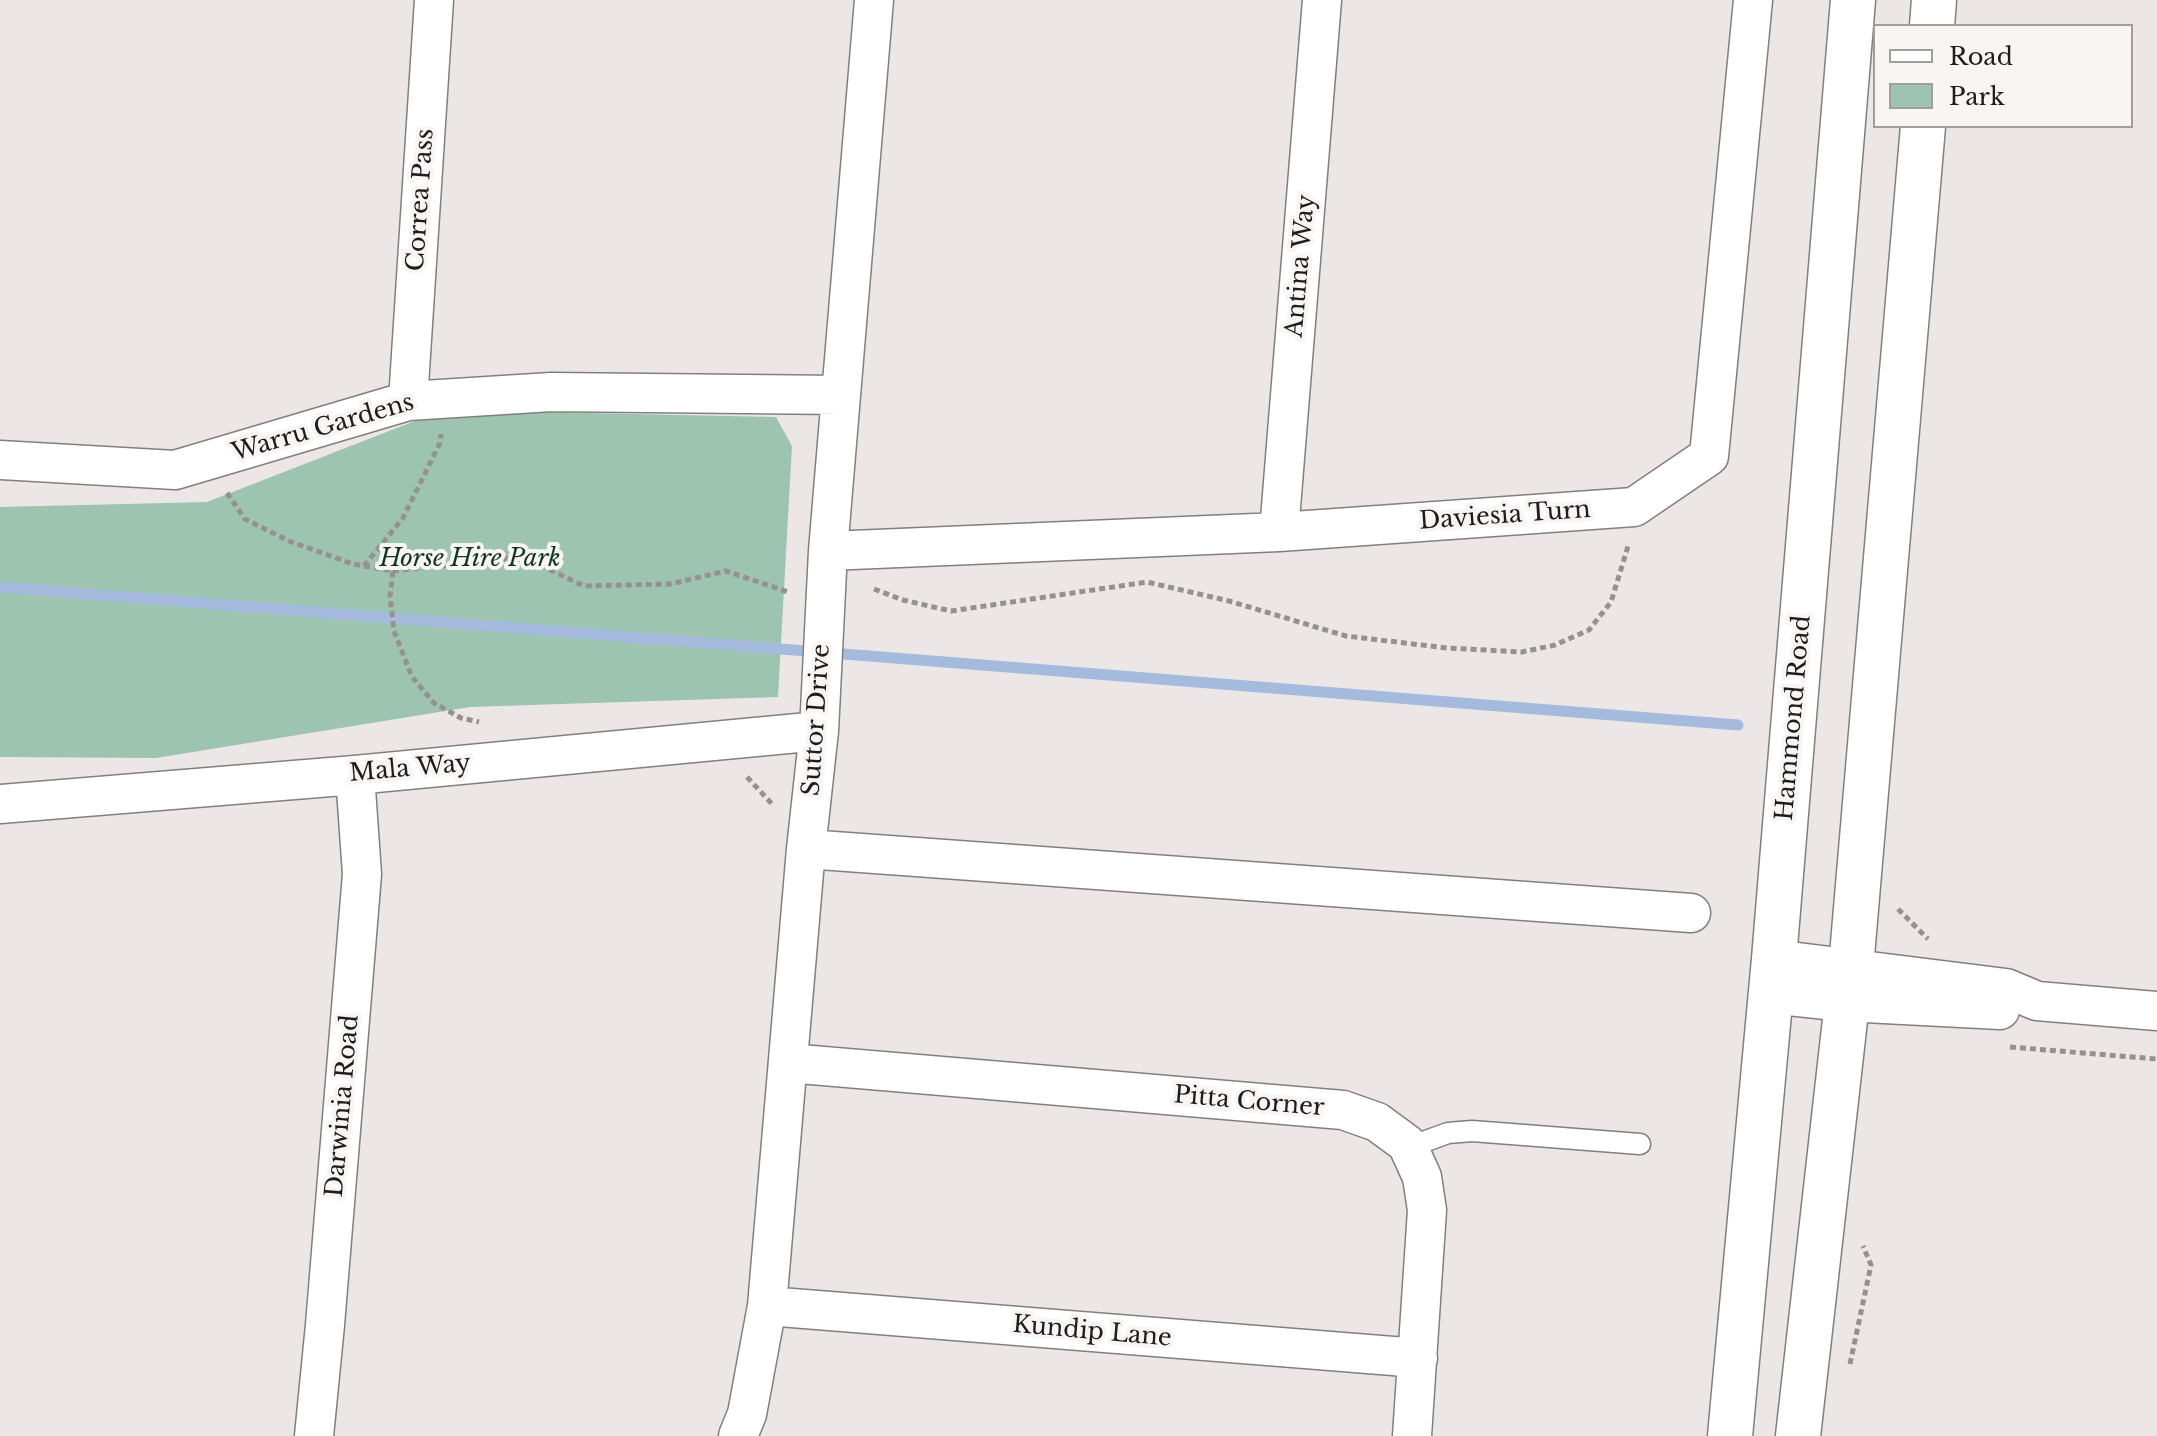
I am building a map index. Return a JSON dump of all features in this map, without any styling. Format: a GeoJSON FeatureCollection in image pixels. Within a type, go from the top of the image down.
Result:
{"type":"FeatureCollection","features":[{"type":"Feature","properties":{"kind":"main road","name":"Hammond Road"},"geometry":{"type":"LineString","coordinates":[[1730,1436],[1772,976],[1853,0]]}},
{"type":"Feature","properties":{"kind":"main road"},"geometry":{"type":"LineString","coordinates":[[1932,24],[1934,0]]}},
{"type":"Feature","properties":{"kind":"main road"},"geometry":{"type":"LineString","coordinates":[[1798,1436],[1848,984],[1923,128]]}},
{"type":"Feature","properties":{"kind":"street","name":"Correa Pass"},"geometry":{"type":"LineString","coordinates":[[425,400],[434,0]]}},
{"type":"Feature","properties":{"kind":"street","name":"Suttor Drive"},"geometry":{"type":"LineString","coordinates":[[738,1436],[747,1414],[767,1306],[819,731],[828,551],[874,0]]}},
{"type":"Feature","properties":{"kind":"street","name":"Antina Way"},"geometry":{"type":"LineString","coordinates":[[1279,532],[1322,0]]}},
{"type":"Feature","properties":{"kind":"street"},"geometry":{"type":"LineString","coordinates":[[1634,507],[1709,456],[1753,0]]}},
{"type":"Feature","properties":{"kind":"street","name":"Warru Gardens"},"geometry":{"type":"LineString","coordinates":[[0,460],[175,470],[425,400],[551,392],[841,395]]}},
{"type":"Feature","properties":{"kind":"street","name":"Daviesia Turn"},"geometry":{"type":"LineString","coordinates":[[828,551],[1279,532],[1634,507]]}},
{"type":"Feature","properties":{"kind":"street","name":"Mala Way"},"geometry":{"type":"LineString","coordinates":[[0,804],[355,775],[819,731]]}},
{"type":"Feature","properties":{"kind":"street","name":"Darwinia Road"},"geometry":{"type":"LineString","coordinates":[[314,1436],[362,874],[355,775]]}},
{"type":"Feature","properties":{"kind":"street"},"geometry":{"type":"LineString","coordinates":[[806,849],[1691,913]]}},
{"type":"Feature","properties":{"kind":"street"},"geometry":{"type":"LineString","coordinates":[[1772,976],[1848,984],[2005,1010],[2037,1001],[2157,1011]]}},
{"type":"Feature","properties":{"kind":"street","name":"Pitta Corner"},"geometry":{"type":"LineString","coordinates":[[788,1063],[1343,1110],[1377,1122],[1407,1144],[1422,1177],[1427,1210],[1412,1436]]}},
{"type":"Feature","properties":{"kind":"street","name":"Kundip Lane"},"geometry":{"type":"LineString","coordinates":[[767,1306],[1418,1358]]}},
{"type":"Feature","properties":{"kind":"lane"},"geometry":{"type":"LineString","coordinates":[[1409,1150],[1448,1133],[1472,1131],[1640,1144]]}},
{"type":"Feature","properties":{"kind":"path"},"geometry":{"type":"LineString","coordinates":[[364,566],[403,518],[440,443],[425,400]]}},
{"type":"Feature","properties":{"kind":"path"},"geometry":{"type":"LineString","coordinates":[[223,487],[245,519],[289,541],[364,566],[393,571],[523,557],[584,586],[670,584],[726,571],[799,596],[825,598]]}},
{"type":"Feature","properties":{"kind":"path"},"geometry":{"type":"LineString","coordinates":[[869,587],[903,600],[951,611],[1147,582],[1229,601],[1346,636],[1447,648],[1522,652],[1555,645],[1589,630],[1611,602],[1629,548],[1634,507]]}},
{"type":"Feature","properties":{"kind":"path"},"geometry":{"type":"LineString","coordinates":[[393,571],[390,596],[394,631],[412,677],[434,703],[461,718],[483,724]]}},
{"type":"Feature","properties":{"kind":"path"},"geometry":{"type":"LineString","coordinates":[[741,771],[777,808]]}},
{"type":"Feature","properties":{"kind":"path"},"geometry":{"type":"LineString","coordinates":[[2002,1047],[2157,1059]]}},
{"type":"Feature","properties":{"kind":"path"},"geometry":{"type":"LineString","coordinates":[[1849,1372],[1871,1265],[1861,1243]]}},
{"type":"Feature","properties":{"kind":"green space","name":"Horse Hire Park"},"geometry":{"type":"Polygon","coordinates":[[[443,410],[776,417],[792,446],[778,697],[470,707],[156,758],[0,757],[0,507],[207,502],[443,410]]]}},
{"type":"Feature","properties":{"kind":"waterway"},"geometry":{"type":"LineString","coordinates":[[0,587],[1738,725]]}}]}
